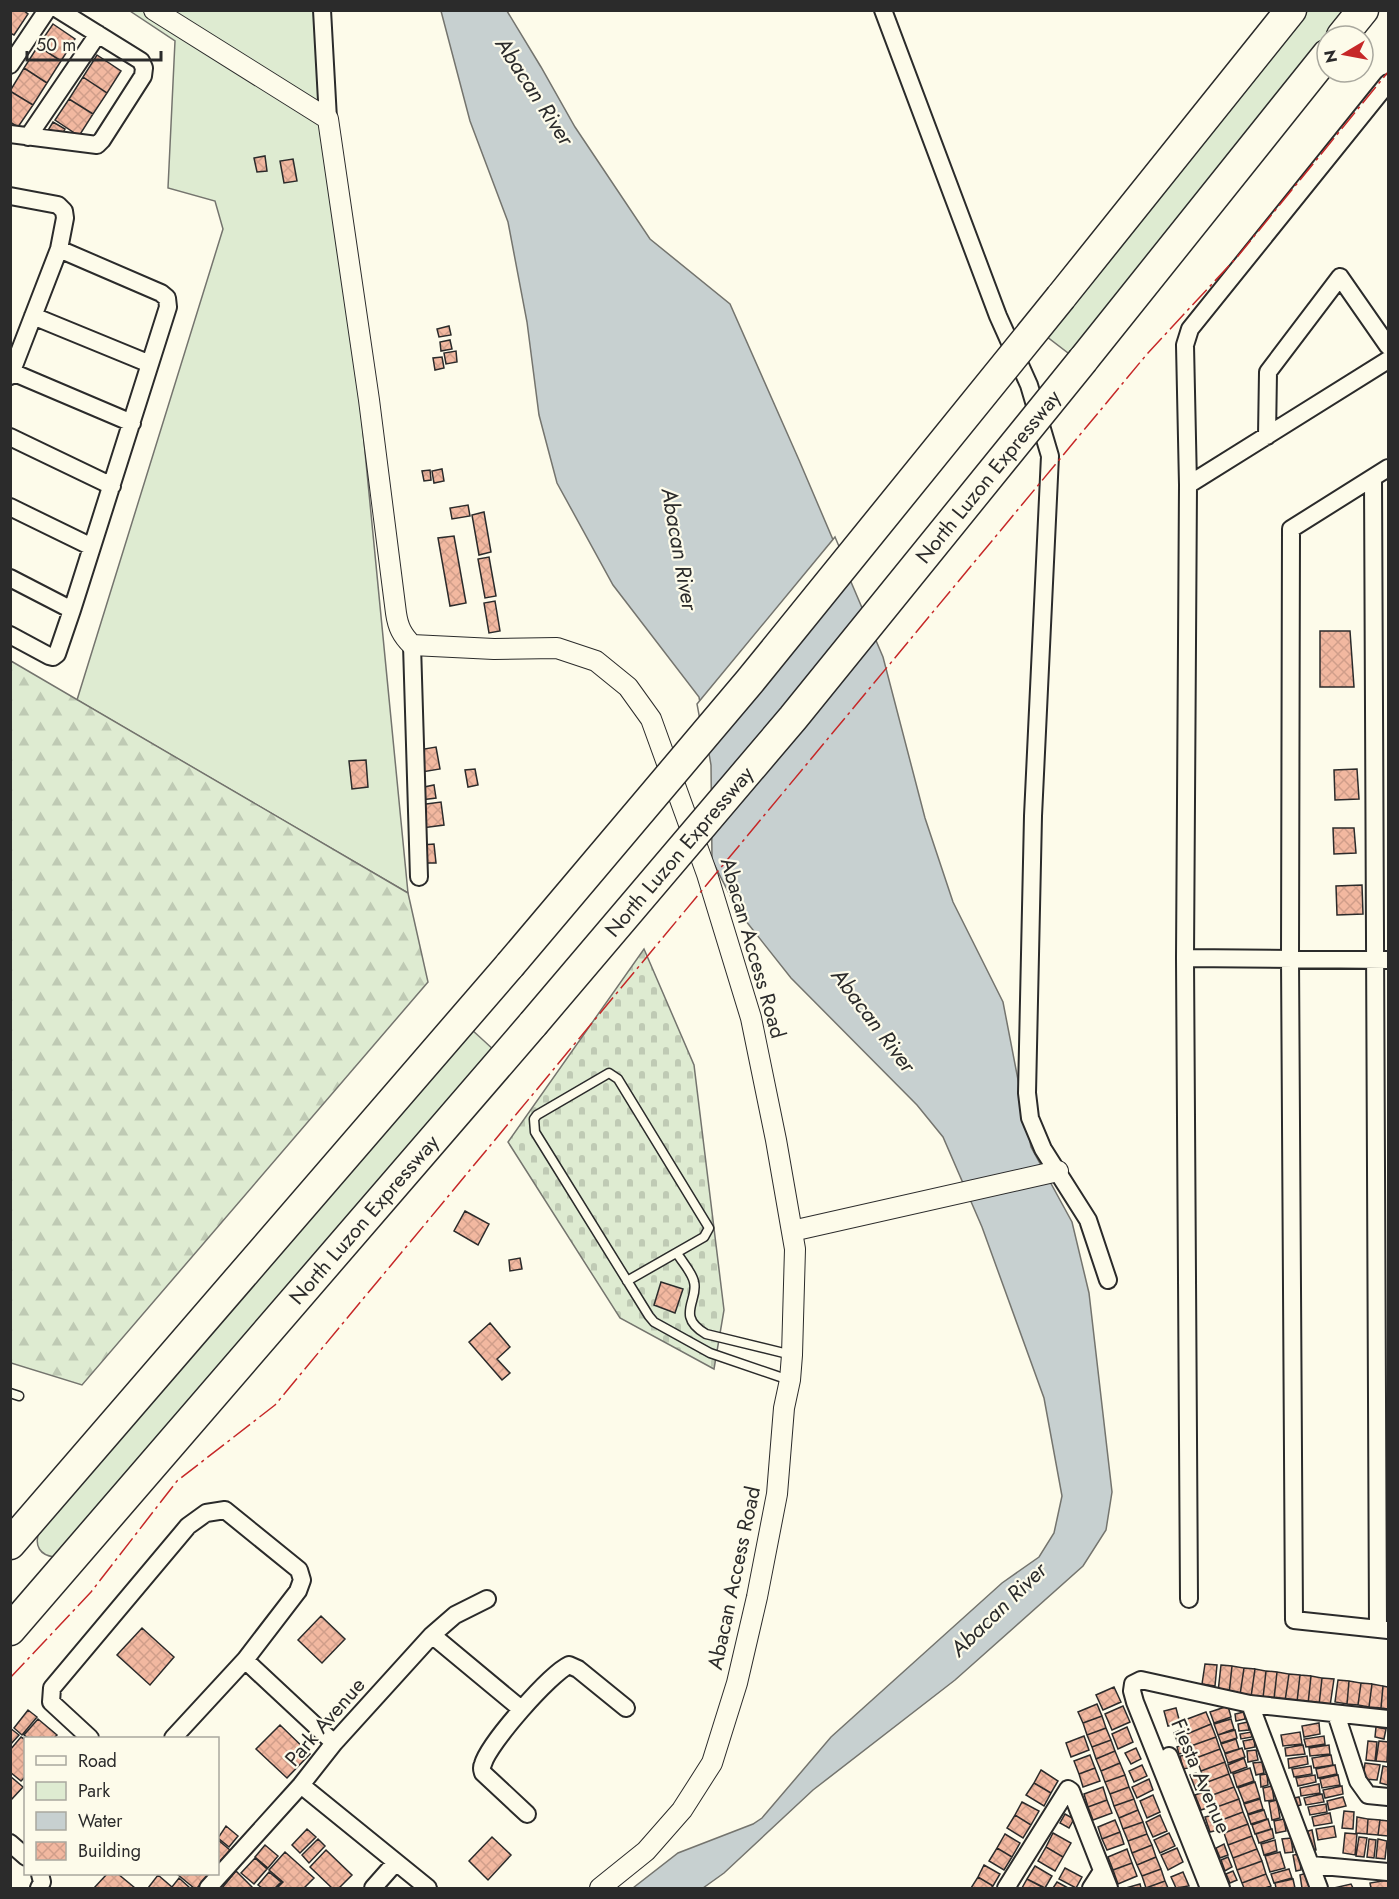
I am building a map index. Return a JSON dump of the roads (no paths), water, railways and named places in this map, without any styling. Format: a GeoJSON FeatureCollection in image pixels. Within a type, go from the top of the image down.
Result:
{"type":"FeatureCollection","features":[{"type":"Feature","properties":{"kind":"highway"},"geometry":{"type":"LineString","coordinates":[[10,1544],[510,965],[750,681],[1291,10]]}},
{"type":"Feature","properties":{"kind":"highway"},"geometry":{"type":"LineString","coordinates":[[1352,24],[1363,10]]}},
{"type":"Feature","properties":{"kind":"highway","name":"North Luzon Expressway"},"geometry":{"type":"LineString","coordinates":[[12,1624],[533,1024],[793,718],[1315,70]]}},
{"type":"Feature","properties":{"kind":"street"},"geometry":{"type":"LineString","coordinates":[[10,65],[47,10]]}},
{"type":"Feature","properties":{"kind":"street"},"geometry":{"type":"LineString","coordinates":[[10,134],[97,145],[143,76],[144,68],[141,61],[59,10]]}},
{"type":"Feature","properties":{"kind":"street"},"geometry":{"type":"LineString","coordinates":[[154,10],[328,119]]}},
{"type":"Feature","properties":{"kind":"street"},"geometry":{"type":"LineString","coordinates":[[322,10],[328,119],[369,400],[398,626],[412,645],[419,877]]}},
{"type":"Feature","properties":{"kind":"street"},"geometry":{"type":"LineString","coordinates":[[883,10],[998,316],[1029,385],[1050,456],[1033,816],[1027,1093],[1030,1118],[1043,1149],[1054,1172],[1088,1220],[1108,1280]]}},
{"type":"Feature","properties":{"kind":"street"},"geometry":{"type":"LineString","coordinates":[[28,137],[98,34]]}},
{"type":"Feature","properties":{"kind":"street"},"geometry":{"type":"LineString","coordinates":[[1189,1599],[1185,958],[1188,485],[1186,337],[1190,329],[1389,83]]}},
{"type":"Feature","properties":{"kind":"street"},"geometry":{"type":"LineString","coordinates":[[10,196],[58,205],[64,211],[65,218],[59,249],[11,374],[132,423]]}},
{"type":"Feature","properties":{"kind":"street"},"geometry":{"type":"LineString","coordinates":[[10,635],[53,657],[57,654],[168,307],[167,298],[161,293],[59,249]]}},
{"type":"Feature","properties":{"kind":"street"},"geometry":{"type":"LineString","coordinates":[[1267,436],[1268,372],[1340,277],[1389,346]]}},
{"type":"Feature","properties":{"kind":"street"},"geometry":{"type":"LineString","coordinates":[[33,316],[150,364]]}},
{"type":"Feature","properties":{"kind":"street"},"geometry":{"type":"LineString","coordinates":[[1188,485],[1389,360]]}},
{"type":"Feature","properties":{"kind":"street"},"geometry":{"type":"LineString","coordinates":[[10,437],[112,486]]}},
{"type":"Feature","properties":{"kind":"street"},"geometry":{"type":"LineString","coordinates":[[1373,478],[1381,960],[1383,1630],[1294,1620],[1290,958],[1291,528],[1389,468]]}},
{"type":"Feature","properties":{"kind":"street"},"geometry":{"type":"LineString","coordinates":[[10,507],[92,547]]}},
{"type":"Feature","properties":{"kind":"street"},"geometry":{"type":"LineString","coordinates":[[10,578],[72,610]]}},
{"type":"Feature","properties":{"kind":"street","name":"Abacan Access Road"},"geometry":{"type":"LineString","coordinates":[[412,645],[494,649],[557,648],[596,661],[628,687],[651,719],[708,874],[751,1018],[795,1249],[792,1355],[784,1408],[777,1494],[737,1683],[712,1763],[682,1810],[646,1851],[600,1888]]}},
{"type":"Feature","properties":{"kind":"street"},"geometry":{"type":"LineString","coordinates":[[1185,958],[1381,960]]}},
{"type":"Feature","properties":{"kind":"street"},"geometry":{"type":"LineString","coordinates":[[792,1231],[1054,1172]]}},
{"type":"Feature","properties":{"kind":"street"},"geometry":{"type":"LineString","coordinates":[[89,1737],[51,1702],[52,1688],[188,1526],[206,1513],[225,1510],[299,1569],[302,1580],[298,1591],[245,1660],[174,1737]]}},
{"type":"Feature","properties":{"kind":"street","name":"Park Avenue"},"geometry":{"type":"LineString","coordinates":[[208,1888],[432,1635],[455,1615],[487,1599]]}},
{"type":"Feature","properties":{"kind":"street"},"geometry":{"type":"LineString","coordinates":[[432,1635],[521,1709]]}},
{"type":"Feature","properties":{"kind":"street"},"geometry":{"type":"LineString","coordinates":[[245,1660],[334,1743]]}},
{"type":"Feature","properties":{"kind":"street"},"geometry":{"type":"LineString","coordinates":[[527,1814],[483,1773],[482,1767],[486,1757],[521,1709],[559,1670],[569,1665],[578,1669],[626,1708]]}},
{"type":"Feature","properties":{"kind":"street","name":"Fiesta Avenue"},"geometry":{"type":"LineString","coordinates":[[1221,1888],[1197,1841],[1137,1686],[1250,1704]]}},
{"type":"Feature","properties":{"kind":"street"},"geometry":{"type":"LineString","coordinates":[[1319,1888],[1250,1704],[1389,1719]]}},
{"type":"Feature","properties":{"kind":"street"},"geometry":{"type":"LineString","coordinates":[[1336,1714],[1362,1789],[1368,1795],[1389,1797]]}},
{"type":"Feature","properties":{"kind":"street"},"geometry":{"type":"LineString","coordinates":[[301,1785],[428,1888]]}},
{"type":"Feature","properties":{"kind":"street"},"geometry":{"type":"LineString","coordinates":[[1006,1888],[1068,1789],[1071,1791],[1109,1888]]}},
{"type":"Feature","properties":{"kind":"street","name":"Fiesta Avenue"},"geometry":{"type":"LineString","coordinates":[[1197,1841],[1209,1888]]}},
{"type":"Feature","properties":{"kind":"street"},"geometry":{"type":"LineString","coordinates":[[10,1843],[24,1855]]}},
{"type":"Feature","properties":{"kind":"street"},"geometry":{"type":"LineString","coordinates":[[372,1888],[396,1862]]}},
{"type":"Feature","properties":{"kind":"street"},"geometry":{"type":"LineString","coordinates":[[1311,1865],[1389,1872]]}},
{"type":"Feature","properties":{"kind":"street"},"geometry":{"type":"LineString","coordinates":[[1091,1888],[1102,1871]]}},
{"type":"Feature","properties":{"kind":"lane"},"geometry":{"type":"LineString","coordinates":[[627,1281],[704,1237],[708,1232],[708,1224],[618,1079],[609,1073],[537,1115],[533,1125],[535,1132],[648,1316],[660,1326],[710,1353],[790,1380]]}},
{"type":"Feature","properties":{"kind":"lane"},"geometry":{"type":"LineString","coordinates":[[677,1253],[696,1288],[691,1301],[690,1316],[698,1329],[706,1334],[792,1355]]}},
{"type":"Feature","properties":{"kind":"water","name":"Abacan River"},"geometry":{"type":"Polygon","coordinates":[[[441,11],[507,11],[575,127],[650,239],[730,304],[883,657],[925,818],[953,902],[1003,1002],[1031,1147],[1072,1222],[1089,1293],[1112,1492],[1106,1530],[1083,1566],[955,1680],[813,1790],[724,1873],[703,1888],[633,1888],[678,1853],[753,1824],[762,1818],[831,1737],[1002,1583],[1039,1557],[1054,1533],[1062,1496],[1044,1398],[982,1227],[943,1137],[917,1105],[791,978],[738,911],[712,860],[711,765],[699,697],[613,585],[557,483],[539,415],[527,322],[508,222],[470,121],[441,11]]]}}]}
